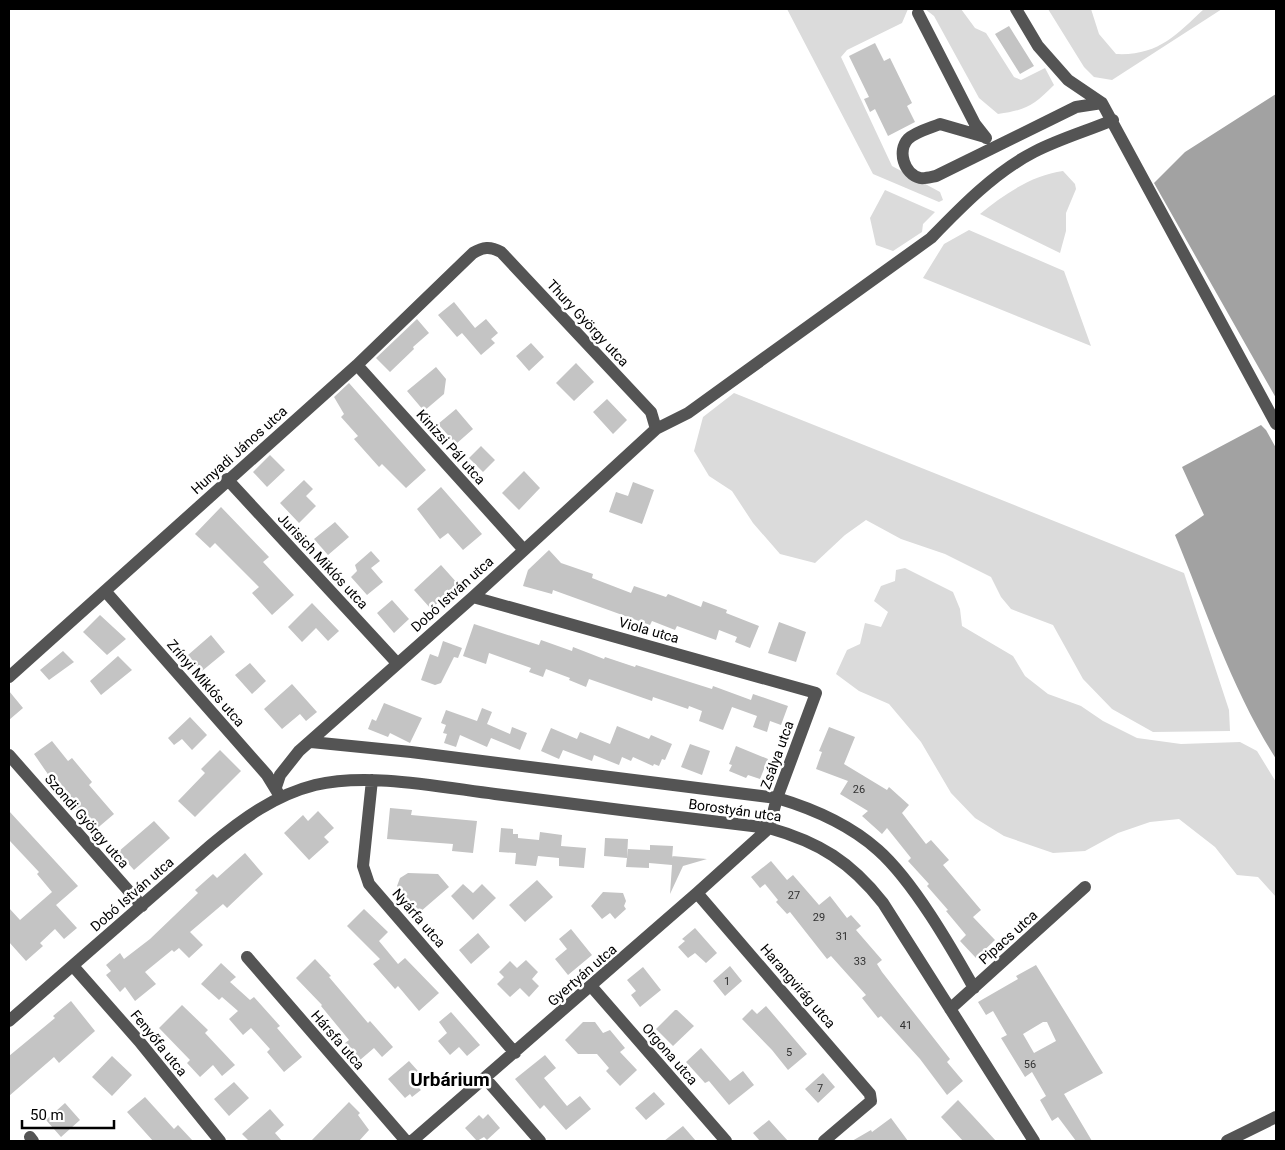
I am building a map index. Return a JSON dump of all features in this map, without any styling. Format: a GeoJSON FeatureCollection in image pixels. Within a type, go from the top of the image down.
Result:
{"type":"FeatureCollection","features":[{"type":"Feature","properties":{"kind":"street"},"geometry":{"type":"LineString","coordinates":[[1016,9],[1038,46],[1068,80],[1102,103],[1113,120],[1276,424]]}},
{"type":"Feature","properties":{"kind":"street"},"geometry":{"type":"LineString","coordinates":[[918,13],[975,124],[985,137],[997,146]]}},
{"type":"Feature","properties":{"kind":"street"},"geometry":{"type":"LineString","coordinates":[[985,137],[940,124],[908,139],[902,150],[903,163],[920,178],[936,176],[1076,107],[1102,103]]}},
{"type":"Feature","properties":{"kind":"street","name":"Dobó István utca"},"geometry":{"type":"LineString","coordinates":[[9,1021],[241,820],[278,792],[280,775],[289,762],[656,429],[688,413],[931,238],[959,208],[1033,152],[1113,120]]}},
{"type":"Feature","properties":{"kind":"street","name":"Thury György utca"},"geometry":{"type":"LineString","coordinates":[[488,247],[500,252],[651,412],[656,429]]}},
{"type":"Feature","properties":{"kind":"street","name":"Hunyadi János utca"},"geometry":{"type":"LineString","coordinates":[[9,677],[106,592],[227,479],[357,365],[472,253],[488,247]]}},
{"type":"Feature","properties":{"kind":"street","name":"Kinizsi Pál utca"},"geometry":{"type":"LineString","coordinates":[[357,365],[524,550]]}},
{"type":"Feature","properties":{"kind":"street","name":"Jurisich Miklós utca"},"geometry":{"type":"LineString","coordinates":[[227,479],[397,663]]}},
{"type":"Feature","properties":{"kind":"street","name":"Zrínyi Miklós utca"},"geometry":{"type":"LineString","coordinates":[[106,592],[278,792]]}},
{"type":"Feature","properties":{"kind":"street","name":"Viola utca"},"geometry":{"type":"LineString","coordinates":[[473,597],[816,693]]}},
{"type":"Feature","properties":{"kind":"street","name":"Zsálya utca"},"geometry":{"type":"LineString","coordinates":[[769,828],[777,798],[816,693]]}},
{"type":"Feature","properties":{"kind":"street"},"geometry":{"type":"LineString","coordinates":[[311,742],[411,752],[777,798],[829,816],[878,850],[918,898],[974,988]]}},
{"type":"Feature","properties":{"kind":"street","name":"Szondi György utca"},"geometry":{"type":"LineString","coordinates":[[9,755],[142,906]]}},
{"type":"Feature","properties":{"kind":"street","name":"Borostyán utca"},"geometry":{"type":"LineString","coordinates":[[278,792],[344,780],[372,780],[769,828],[810,841],[846,863],[866,882],[883,903],[1034,1141]]}},
{"type":"Feature","properties":{"kind":"street","name":"Nyárfa utca"},"geometry":{"type":"LineString","coordinates":[[372,780],[363,866],[369,884],[515,1053]]}},
{"type":"Feature","properties":{"kind":"street","name":"Gyertyán utca"},"geometry":{"type":"LineString","coordinates":[[412,1141],[515,1053],[769,828]]}},
{"type":"Feature","properties":{"kind":"street","name":"Pipacs utca"},"geometry":{"type":"LineString","coordinates":[[950,1009],[1085,887]]}},
{"type":"Feature","properties":{"kind":"street","name":"Harangvirág utca"},"geometry":{"type":"LineString","coordinates":[[697,893],[870,1094],[871,1101],[824,1141]]}},
{"type":"Feature","properties":{"kind":"street","name":"Hársfa utca"},"geometry":{"type":"LineString","coordinates":[[247,957],[406,1141]]}},
{"type":"Feature","properties":{"kind":"street","name":"Fenyőfa utca"},"geometry":{"type":"LineString","coordinates":[[73,966],[139,1041],[220,1141]]}},
{"type":"Feature","properties":{"kind":"street","name":"Orgona utca"},"geometry":{"type":"LineString","coordinates":[[591,986],[726,1141]]}},
{"type":"Feature","properties":{"kind":"street"},"geometry":{"type":"LineString","coordinates":[[485,1078],[540,1141]]}},
{"type":"Feature","properties":{"kind":"street"},"geometry":{"type":"LineString","coordinates":[[1227,1141],[1276,1118]]}},
{"type":"Feature","properties":{"kind":"shaded area"},"geometry":{"type":"Polygon","coordinates":[[[787,9],[908,9],[902,23],[847,50],[841,57],[892,166],[940,192],[943,200],[939,202],[873,174],[787,9]]]}},
{"type":"Feature","properties":{"kind":"shaded area"},"geometry":{"type":"Polygon","coordinates":[[[925,9],[961,9],[975,28],[986,33],[1014,77],[1021,80],[1045,68],[1054,85],[1029,106],[1016,111],[998,114],[979,98],[934,16],[925,9]]]}},
{"type":"Feature","properties":{"kind":"shaded area"},"geometry":{"type":"Polygon","coordinates":[[[1048,9],[1091,9],[1099,34],[1116,54],[1131,54],[1165,42],[1204,9],[1222,9],[1112,80],[1094,77],[1084,67],[1048,9]]]}},
{"type":"Feature","properties":{"kind":"shaded area"},"geometry":{"type":"Polygon","coordinates":[[[1276,94],[1276,398],[1154,183],[1185,152],[1276,94]]]}},
{"type":"Feature","properties":{"kind":"shaded area"},"geometry":{"type":"Polygon","coordinates":[[[1063,171],[1075,184],[1076,189],[1066,213],[1066,231],[1060,253],[980,214],[998,200],[1029,181],[1063,171]]]}},
{"type":"Feature","properties":{"kind":"shaded area"},"geometry":{"type":"Polygon","coordinates":[[[885,190],[935,212],[923,224],[922,232],[893,251],[876,245],[870,218],[885,190]]]}},
{"type":"Feature","properties":{"kind":"shaded area"},"geometry":{"type":"Polygon","coordinates":[[[969,230],[1064,271],[1091,346],[923,278],[944,244],[969,230]]]}},
{"type":"Feature","properties":{"kind":"shaded area"},"geometry":{"type":"Polygon","coordinates":[[[734,393],[1184,573],[1229,710],[1230,731],[1153,732],[1112,709],[1083,679],[1053,625],[1011,609],[1001,597],[991,577],[945,554],[901,539],[866,520],[845,535],[815,563],[780,554],[753,523],[732,491],[709,476],[694,451],[703,417],[734,393]]]}},
{"type":"Feature","properties":{"kind":"shaded area"},"geometry":{"type":"Polygon","coordinates":[[[1261,425],[1276,448],[1276,759],[1260,733],[1233,678],[1175,535],[1204,515],[1182,467],[1261,425]]]}},
{"type":"Feature","properties":{"kind":"shaded area"},"geometry":{"type":"Polygon","coordinates":[[[905,568],[953,592],[960,609],[962,626],[1013,656],[1025,676],[1048,694],[1081,706],[1103,721],[1137,738],[1181,744],[1240,742],[1257,751],[1276,782],[1276,897],[1258,877],[1237,875],[1215,847],[1179,819],[1150,822],[1118,833],[1085,851],[1053,853],[1004,836],[975,818],[951,793],[921,742],[889,704],[859,691],[836,674],[847,650],[860,644],[865,623],[881,627],[888,612],[874,601],[881,586],[895,581],[896,570],[905,568]]]}},
{"type":"Feature","properties":{"kind":"building"},"geometry":{"type":"Polygon","coordinates":[[[1009,26],[1034,66],[1020,74],[995,34],[1009,26]]]}},
{"type":"Feature","properties":{"kind":"building"},"geometry":{"type":"Polygon","coordinates":[[[875,43],[884,61],[890,58],[912,103],[907,106],[915,122],[888,136],[875,109],[870,112],[864,99],[869,97],[849,56],[875,43]]]}},
{"type":"Feature","properties":{"kind":"building"},"geometry":{"type":"Polygon","coordinates":[[[454,302],[475,328],[486,319],[498,333],[491,339],[495,343],[481,355],[462,333],[457,337],[438,315],[454,302]]]}},
{"type":"Feature","properties":{"kind":"building"},"geometry":{"type":"Polygon","coordinates":[[[417,319],[429,333],[390,372],[376,358],[417,319]]]}},
{"type":"Feature","properties":{"kind":"building"},"geometry":{"type":"Polygon","coordinates":[[[531,343],[544,357],[529,371],[516,356],[531,343]]]}},
{"type":"Feature","properties":{"kind":"building"},"geometry":{"type":"Polygon","coordinates":[[[576,363],[594,382],[574,401],[556,383],[576,363]]]}},
{"type":"Feature","properties":{"kind":"building"},"geometry":{"type":"Polygon","coordinates":[[[436,367],[446,379],[444,394],[424,411],[407,391],[436,367]]]}},
{"type":"Feature","properties":{"kind":"building"},"geometry":{"type":"Polygon","coordinates":[[[349,383],[426,470],[406,488],[382,464],[379,467],[354,439],[358,436],[341,417],[344,414],[334,397],[349,383]]]}},
{"type":"Feature","properties":{"kind":"building"},"geometry":{"type":"Polygon","coordinates":[[[607,399],[627,420],[613,434],[593,412],[607,399]]]}},
{"type":"Feature","properties":{"kind":"building"},"geometry":{"type":"Polygon","coordinates":[[[456,409],[473,429],[456,444],[438,424],[456,409]]]}},
{"type":"Feature","properties":{"kind":"building"},"geometry":{"type":"Polygon","coordinates":[[[481,446],[495,460],[483,472],[469,458],[481,446]]]}},
{"type":"Feature","properties":{"kind":"building"},"geometry":{"type":"Polygon","coordinates":[[[270,455],[285,470],[267,487],[253,472],[270,455]]]}},
{"type":"Feature","properties":{"kind":"building"},"geometry":{"type":"Polygon","coordinates":[[[524,471],[540,488],[519,510],[502,493],[524,471]]]}},
{"type":"Feature","properties":{"kind":"building"},"geometry":{"type":"Polygon","coordinates":[[[304,480],[313,489],[306,496],[316,506],[299,523],[280,503],[304,480]]]}},
{"type":"Feature","properties":{"kind":"building"},"geometry":{"type":"Polygon","coordinates":[[[633,482],[654,490],[642,524],[609,512],[616,492],[628,496],[633,482]]]}},
{"type":"Feature","properties":{"kind":"building"},"geometry":{"type":"Polygon","coordinates":[[[441,487],[482,534],[463,550],[448,533],[440,539],[417,509],[441,487]]]}},
{"type":"Feature","properties":{"kind":"building"},"geometry":{"type":"Polygon","coordinates":[[[221,507],[269,557],[263,562],[294,595],[272,615],[252,593],[259,587],[215,543],[210,548],[195,534],[221,507]]]}},
{"type":"Feature","properties":{"kind":"building"},"geometry":{"type":"Polygon","coordinates":[[[335,522],[349,537],[328,555],[314,539],[335,522]]]}},
{"type":"Feature","properties":{"kind":"building"},"geometry":{"type":"Polygon","coordinates":[[[549,550],[561,563],[593,574],[592,578],[631,593],[634,586],[666,597],[668,594],[701,607],[703,601],[727,610],[726,613],[759,626],[750,648],[735,642],[737,637],[719,630],[716,640],[677,626],[675,630],[652,621],[650,625],[553,590],[552,594],[523,586],[528,570],[549,550]]]}},
{"type":"Feature","properties":{"kind":"building"},"geometry":{"type":"Polygon","coordinates":[[[371,551],[380,561],[371,568],[383,582],[367,595],[351,577],[357,571],[355,565],[371,551]]]}},
{"type":"Feature","properties":{"kind":"building"},"geometry":{"type":"Polygon","coordinates":[[[441,565],[458,584],[431,609],[414,590],[441,565]]]}},
{"type":"Feature","properties":{"kind":"building"},"geometry":{"type":"Polygon","coordinates":[[[392,600],[409,619],[394,633],[377,613],[392,600]]]}},
{"type":"Feature","properties":{"kind":"building"},"geometry":{"type":"Polygon","coordinates":[[[312,603],[339,631],[328,641],[316,628],[302,642],[288,627],[312,603]]]}},
{"type":"Feature","properties":{"kind":"building"},"geometry":{"type":"Polygon","coordinates":[[[100,615],[126,639],[107,655],[83,632],[100,615]]]}},
{"type":"Feature","properties":{"kind":"building"},"geometry":{"type":"Polygon","coordinates":[[[779,622],[806,632],[796,662],[768,653],[779,622]]]}},
{"type":"Feature","properties":{"kind":"building"},"geometry":{"type":"Polygon","coordinates":[[[474,624],[539,645],[541,640],[572,651],[573,647],[604,659],[605,657],[635,667],[636,665],[712,689],[713,686],[751,700],[753,694],[788,706],[781,725],[770,721],[767,732],[753,727],[757,716],[732,707],[723,730],[699,721],[702,711],[689,706],[688,709],[653,697],[652,701],[589,679],[586,687],[569,680],[570,678],[546,669],[543,677],[529,672],[531,668],[489,653],[486,664],[463,656],[474,624]]]}},
{"type":"Feature","properties":{"kind":"building"},"geometry":{"type":"Polygon","coordinates":[[[211,635],[225,652],[202,671],[188,655],[211,635]]]}},
{"type":"Feature","properties":{"kind":"building"},"geometry":{"type":"Polygon","coordinates":[[[443,641],[462,648],[458,658],[454,657],[441,683],[435,685],[421,680],[430,654],[438,657],[443,641]]]}},
{"type":"Feature","properties":{"kind":"building"},"geometry":{"type":"Polygon","coordinates":[[[63,651],[74,662],[49,680],[40,670],[63,651]]]}},
{"type":"Feature","properties":{"kind":"building"},"geometry":{"type":"Polygon","coordinates":[[[118,656],[132,670],[101,695],[90,681],[118,656]]]}},
{"type":"Feature","properties":{"kind":"building"},"geometry":{"type":"Polygon","coordinates":[[[250,663],[266,681],[252,694],[235,675],[250,663]]]}},
{"type":"Feature","properties":{"kind":"building"},"geometry":{"type":"Polygon","coordinates":[[[292,684],[317,712],[306,721],[300,714],[282,729],[264,709],[292,684]]]}},
{"type":"Feature","properties":{"kind":"building"},"geometry":{"type":"Polygon","coordinates":[[[9,691],[23,708],[9,720],[9,691]]]}},
{"type":"Feature","properties":{"kind":"building"},"geometry":{"type":"Polygon","coordinates":[[[384,703],[422,718],[410,743],[390,733],[388,737],[368,729],[372,719],[376,721],[384,703]]]}},
{"type":"Feature","properties":{"kind":"building"},"geometry":{"type":"Polygon","coordinates":[[[482,708],[492,712],[487,724],[510,734],[512,727],[527,733],[520,750],[491,738],[487,747],[460,735],[456,747],[444,743],[447,734],[443,733],[446,725],[441,723],[446,710],[477,721],[482,708]]]}},
{"type":"Feature","properties":{"kind":"building"},"geometry":{"type":"Polygon","coordinates":[[[190,717],[207,735],[192,750],[182,739],[174,745],[168,738],[190,717]]]}},
{"type":"Feature","properties":{"kind":"building"},"geometry":{"type":"Polygon","coordinates":[[[617,726],[649,739],[651,735],[672,744],[665,760],[662,759],[659,766],[654,764],[653,766],[633,757],[631,761],[622,757],[619,765],[594,755],[592,761],[563,750],[559,759],[541,751],[551,728],[577,739],[580,732],[610,744],[617,726]]]}},
{"type":"Feature","properties":{"kind":"building"},"geometry":{"type":"Polygon","coordinates":[[[829,727],[855,737],[844,764],[887,790],[889,787],[909,805],[902,813],[926,844],[931,840],[949,860],[943,865],[981,910],[973,917],[995,940],[976,958],[960,941],[966,935],[927,886],[929,884],[908,861],[911,858],[887,828],[882,834],[862,816],[868,811],[840,794],[848,781],[816,769],[822,752],[819,751],[829,727]]]}},
{"type":"Feature","properties":{"kind":"building"},"geometry":{"type":"Polygon","coordinates":[[[52,741],[68,761],[72,758],[92,782],[89,785],[114,814],[94,831],[54,783],[34,754],[52,741]]]}},
{"type":"Feature","properties":{"kind":"building"},"geometry":{"type":"Polygon","coordinates":[[[690,744],[710,751],[702,775],[681,767],[690,744]]]}},
{"type":"Feature","properties":{"kind":"building"},"geometry":{"type":"Polygon","coordinates":[[[736,746],[768,759],[760,779],[748,775],[746,778],[729,771],[732,765],[729,764],[736,746]]]}},
{"type":"Feature","properties":{"kind":"building"},"geometry":{"type":"Polygon","coordinates":[[[220,750],[241,771],[195,817],[178,801],[205,773],[201,769],[220,750]]]}},
{"type":"Feature","properties":{"kind":"building"},"geometry":{"type":"Polygon","coordinates":[[[390,808],[412,810],[411,815],[477,821],[473,853],[452,851],[453,844],[387,839],[390,808]]]}},
{"type":"Feature","properties":{"kind":"building"},"geometry":{"type":"Polygon","coordinates":[[[9,811],[78,886],[56,905],[77,928],[64,939],[55,929],[40,943],[43,946],[26,961],[9,942],[9,908],[20,920],[52,892],[37,874],[39,872],[9,840],[9,811]]]}},
{"type":"Feature","properties":{"kind":"building"},"geometry":{"type":"Polygon","coordinates":[[[318,811],[334,828],[324,837],[329,842],[309,860],[284,833],[303,815],[308,821],[318,811]]]}},
{"type":"Feature","properties":{"kind":"building"},"geometry":{"type":"Polygon","coordinates":[[[154,821],[170,838],[134,870],[118,852],[154,821]]]}},
{"type":"Feature","properties":{"kind":"building"},"geometry":{"type":"Polygon","coordinates":[[[501,828],[513,829],[513,834],[518,834],[518,838],[539,840],[540,832],[562,835],[561,846],[586,848],[584,868],[559,866],[559,858],[538,856],[536,866],[515,864],[516,853],[499,852],[501,828]]]}},
{"type":"Feature","properties":{"kind":"building"},"geometry":{"type":"Polygon","coordinates":[[[605,838],[628,839],[627,858],[604,856],[605,838]]]}},
{"type":"Feature","properties":{"kind":"building"},"geometry":{"type":"Polygon","coordinates":[[[650,845],[673,846],[672,856],[707,859],[683,866],[670,894],[672,865],[649,863],[649,868],[626,867],[628,849],[650,850],[650,845]]]}},
{"type":"Feature","properties":{"kind":"building"},"geometry":{"type":"Polygon","coordinates":[[[245,853],[263,874],[227,908],[223,904],[190,932],[203,945],[189,958],[179,948],[174,952],[172,950],[145,972],[156,984],[135,1001],[125,987],[120,992],[106,975],[111,971],[106,965],[120,953],[124,959],[150,939],[198,893],[195,890],[213,874],[217,878],[245,853]]]}},
{"type":"Feature","properties":{"kind":"building"},"geometry":{"type":"Polygon","coordinates":[[[771,861],[787,880],[793,875],[819,905],[830,896],[847,918],[851,915],[861,926],[856,930],[882,960],[877,964],[882,972],[950,1059],[947,1062],[963,1081],[947,1095],[920,1059],[881,1016],[878,1018],[862,998],[866,995],[831,956],[827,959],[790,912],[787,914],[776,902],[778,900],[765,884],[760,888],[751,877],[771,861]]]}},
{"type":"Feature","properties":{"kind":"building"},"geometry":{"type":"Polygon","coordinates":[[[408,873],[438,874],[449,887],[420,912],[397,886],[400,878],[408,873]]]}},
{"type":"Feature","properties":{"kind":"building"},"geometry":{"type":"Polygon","coordinates":[[[537,880],[553,897],[525,922],[509,905],[537,880]]]}},
{"type":"Feature","properties":{"kind":"building"},"geometry":{"type":"Polygon","coordinates":[[[463,884],[473,893],[482,884],[496,898],[473,920],[451,896],[463,884]]]}},
{"type":"Feature","properties":{"kind":"building"},"geometry":{"type":"Polygon","coordinates":[[[603,892],[623,893],[626,909],[615,919],[610,913],[602,919],[591,906],[603,892]]]}},
{"type":"Feature","properties":{"kind":"building"},"geometry":{"type":"Polygon","coordinates":[[[364,909],[388,932],[379,941],[398,964],[405,958],[439,993],[419,1011],[398,986],[395,989],[373,964],[380,959],[347,926],[364,909]]]}},
{"type":"Feature","properties":{"kind":"building"},"geometry":{"type":"Polygon","coordinates":[[[695,928],[717,953],[706,963],[695,953],[688,958],[678,947],[685,941],[682,939],[695,928]]]}},
{"type":"Feature","properties":{"kind":"building"},"geometry":{"type":"Polygon","coordinates":[[[571,929],[592,955],[568,975],[555,959],[567,949],[559,939],[571,929]]]}},
{"type":"Feature","properties":{"kind":"building"},"geometry":{"type":"Polygon","coordinates":[[[478,933],[490,947],[471,964],[459,950],[478,933]]]}},
{"type":"Feature","properties":{"kind":"building"},"geometry":{"type":"Polygon","coordinates":[[[315,959],[368,1023],[370,1021],[393,1047],[382,1057],[374,1048],[360,1060],[345,1043],[349,1040],[322,1005],[296,978],[315,959]]]}},
{"type":"Feature","properties":{"kind":"building"},"geometry":{"type":"Polygon","coordinates":[[[526,960],[538,972],[532,979],[539,986],[529,997],[520,988],[510,997],[497,984],[504,977],[499,972],[510,961],[517,968],[526,960]]]}},
{"type":"Feature","properties":{"kind":"building"},"geometry":{"type":"Polygon","coordinates":[[[221,963],[236,977],[230,982],[250,1000],[254,997],[280,1026],[277,1028],[302,1057],[284,1072],[267,1052],[270,1049],[251,1028],[243,1035],[229,1019],[238,1011],[222,997],[219,1000],[201,984],[221,963]]]}},
{"type":"Feature","properties":{"kind":"building"},"geometry":{"type":"Polygon","coordinates":[[[1036,965],[1103,1073],[1064,1094],[1092,1141],[1076,1141],[1058,1117],[1052,1121],[1040,1100],[1046,1096],[1032,1072],[1025,1077],[1001,1038],[1007,1035],[993,1011],[986,1015],[978,1002],[1018,979],[1016,976],[1036,965]],[[1043,1022],[1023,1034],[1034,1053],[1056,1041],[1047,1022],[1043,1022]]]}},
{"type":"Feature","properties":{"kind":"building"},"geometry":{"type":"Polygon","coordinates":[[[730,966],[742,981],[725,996],[713,981],[730,966]]]}},
{"type":"Feature","properties":{"kind":"building"},"geometry":{"type":"Polygon","coordinates":[[[643,967],[661,990],[640,1007],[631,995],[636,991],[627,980],[643,967]]]}},
{"type":"Feature","properties":{"kind":"building"},"geometry":{"type":"Polygon","coordinates":[[[71,1001],[95,1031],[59,1063],[54,1057],[9,1096],[9,1056],[55,1018],[53,1016],[71,1001]]]}},
{"type":"Feature","properties":{"kind":"building"},"geometry":{"type":"Polygon","coordinates":[[[182,1005],[208,1030],[205,1033],[235,1065],[222,1076],[213,1065],[200,1077],[187,1063],[190,1060],[159,1028],[182,1005]]]}},
{"type":"Feature","properties":{"kind":"building"},"geometry":{"type":"Polygon","coordinates":[[[766,1006],[807,1054],[788,1070],[772,1050],[742,1019],[752,1009],[757,1014],[766,1006]]]}},
{"type":"Feature","properties":{"kind":"building"},"geometry":{"type":"Polygon","coordinates":[[[675,1010],[694,1026],[673,1046],[656,1029],[675,1010]]]}},
{"type":"Feature","properties":{"kind":"building"},"geometry":{"type":"Polygon","coordinates":[[[451,1012],[480,1045],[467,1056],[459,1047],[450,1055],[438,1041],[447,1033],[439,1022],[451,1012]]]}},
{"type":"Feature","properties":{"kind":"building"},"geometry":{"type":"Polygon","coordinates":[[[583,1022],[595,1022],[603,1033],[610,1030],[625,1048],[620,1052],[637,1070],[620,1086],[606,1071],[609,1068],[597,1054],[578,1054],[565,1040],[583,1022]]]}},
{"type":"Feature","properties":{"kind":"building"},"geometry":{"type":"Polygon","coordinates":[[[701,1048],[730,1081],[743,1071],[754,1085],[729,1105],[709,1081],[705,1083],[686,1062],[701,1048]]]}},
{"type":"Feature","properties":{"kind":"building"},"geometry":{"type":"Polygon","coordinates":[[[545,1055],[556,1068],[544,1078],[567,1106],[580,1096],[591,1109],[566,1130],[544,1105],[540,1109],[515,1079],[545,1055]]]}},
{"type":"Feature","properties":{"kind":"building"},"geometry":{"type":"Polygon","coordinates":[[[112,1056],[132,1075],[112,1096],[92,1077],[112,1056]]]}},
{"type":"Feature","properties":{"kind":"building"},"geometry":{"type":"Polygon","coordinates":[[[409,1061],[426,1080],[418,1087],[421,1090],[412,1097],[410,1094],[405,1098],[388,1079],[409,1061]]]}},
{"type":"Feature","properties":{"kind":"building"},"geometry":{"type":"Polygon","coordinates":[[[823,1073],[835,1087],[818,1103],[805,1089],[823,1073]]]}},
{"type":"Feature","properties":{"kind":"building"},"geometry":{"type":"Polygon","coordinates":[[[234,1082],[249,1098],[229,1116],[214,1099],[234,1082]]]}},
{"type":"Feature","properties":{"kind":"building"},"geometry":{"type":"Polygon","coordinates":[[[654,1092],[665,1104],[646,1120],[635,1108],[654,1092]]]}},
{"type":"Feature","properties":{"kind":"building"},"geometry":{"type":"Polygon","coordinates":[[[145,1097],[174,1129],[178,1125],[193,1141],[153,1141],[127,1112],[145,1097]]]}},
{"type":"Feature","properties":{"kind":"building"},"geometry":{"type":"Polygon","coordinates":[[[958,1100],[996,1141],[963,1141],[941,1117],[958,1100]]]}},
{"type":"Feature","properties":{"kind":"building"},"geometry":{"type":"Polygon","coordinates":[[[349,1102],[360,1113],[358,1115],[369,1130],[359,1141],[311,1141],[349,1102]]]}},
{"type":"Feature","properties":{"kind":"building"},"geometry":{"type":"Polygon","coordinates":[[[65,1103],[80,1120],[61,1137],[46,1120],[65,1103]]]}},
{"type":"Feature","properties":{"kind":"building"},"geometry":{"type":"Polygon","coordinates":[[[270,1109],[284,1125],[275,1133],[282,1141],[249,1141],[242,1134],[270,1109]]]}},
{"type":"Feature","properties":{"kind":"building"},"geometry":{"type":"Polygon","coordinates":[[[488,1114],[500,1128],[487,1140],[484,1137],[477,1141],[465,1128],[479,1115],[483,1119],[488,1114]]]}},
{"type":"Feature","properties":{"kind":"building"},"geometry":{"type":"Polygon","coordinates":[[[891,1118],[908,1141],[852,1141],[871,1130],[872,1132],[891,1118]]]}},
{"type":"Feature","properties":{"kind":"building"},"geometry":{"type":"Polygon","coordinates":[[[769,1120],[788,1141],[760,1141],[753,1133],[769,1120]]]}},
{"type":"Feature","properties":{"kind":"building"},"geometry":{"type":"Polygon","coordinates":[[[683,1126],[696,1141],[664,1141],[683,1126]]]}},
{"type":"Feature","properties":{"kind":"district","name":"Urbárium"},"geometry":{"type":"Point","coordinates":[450,1079]}}]}
